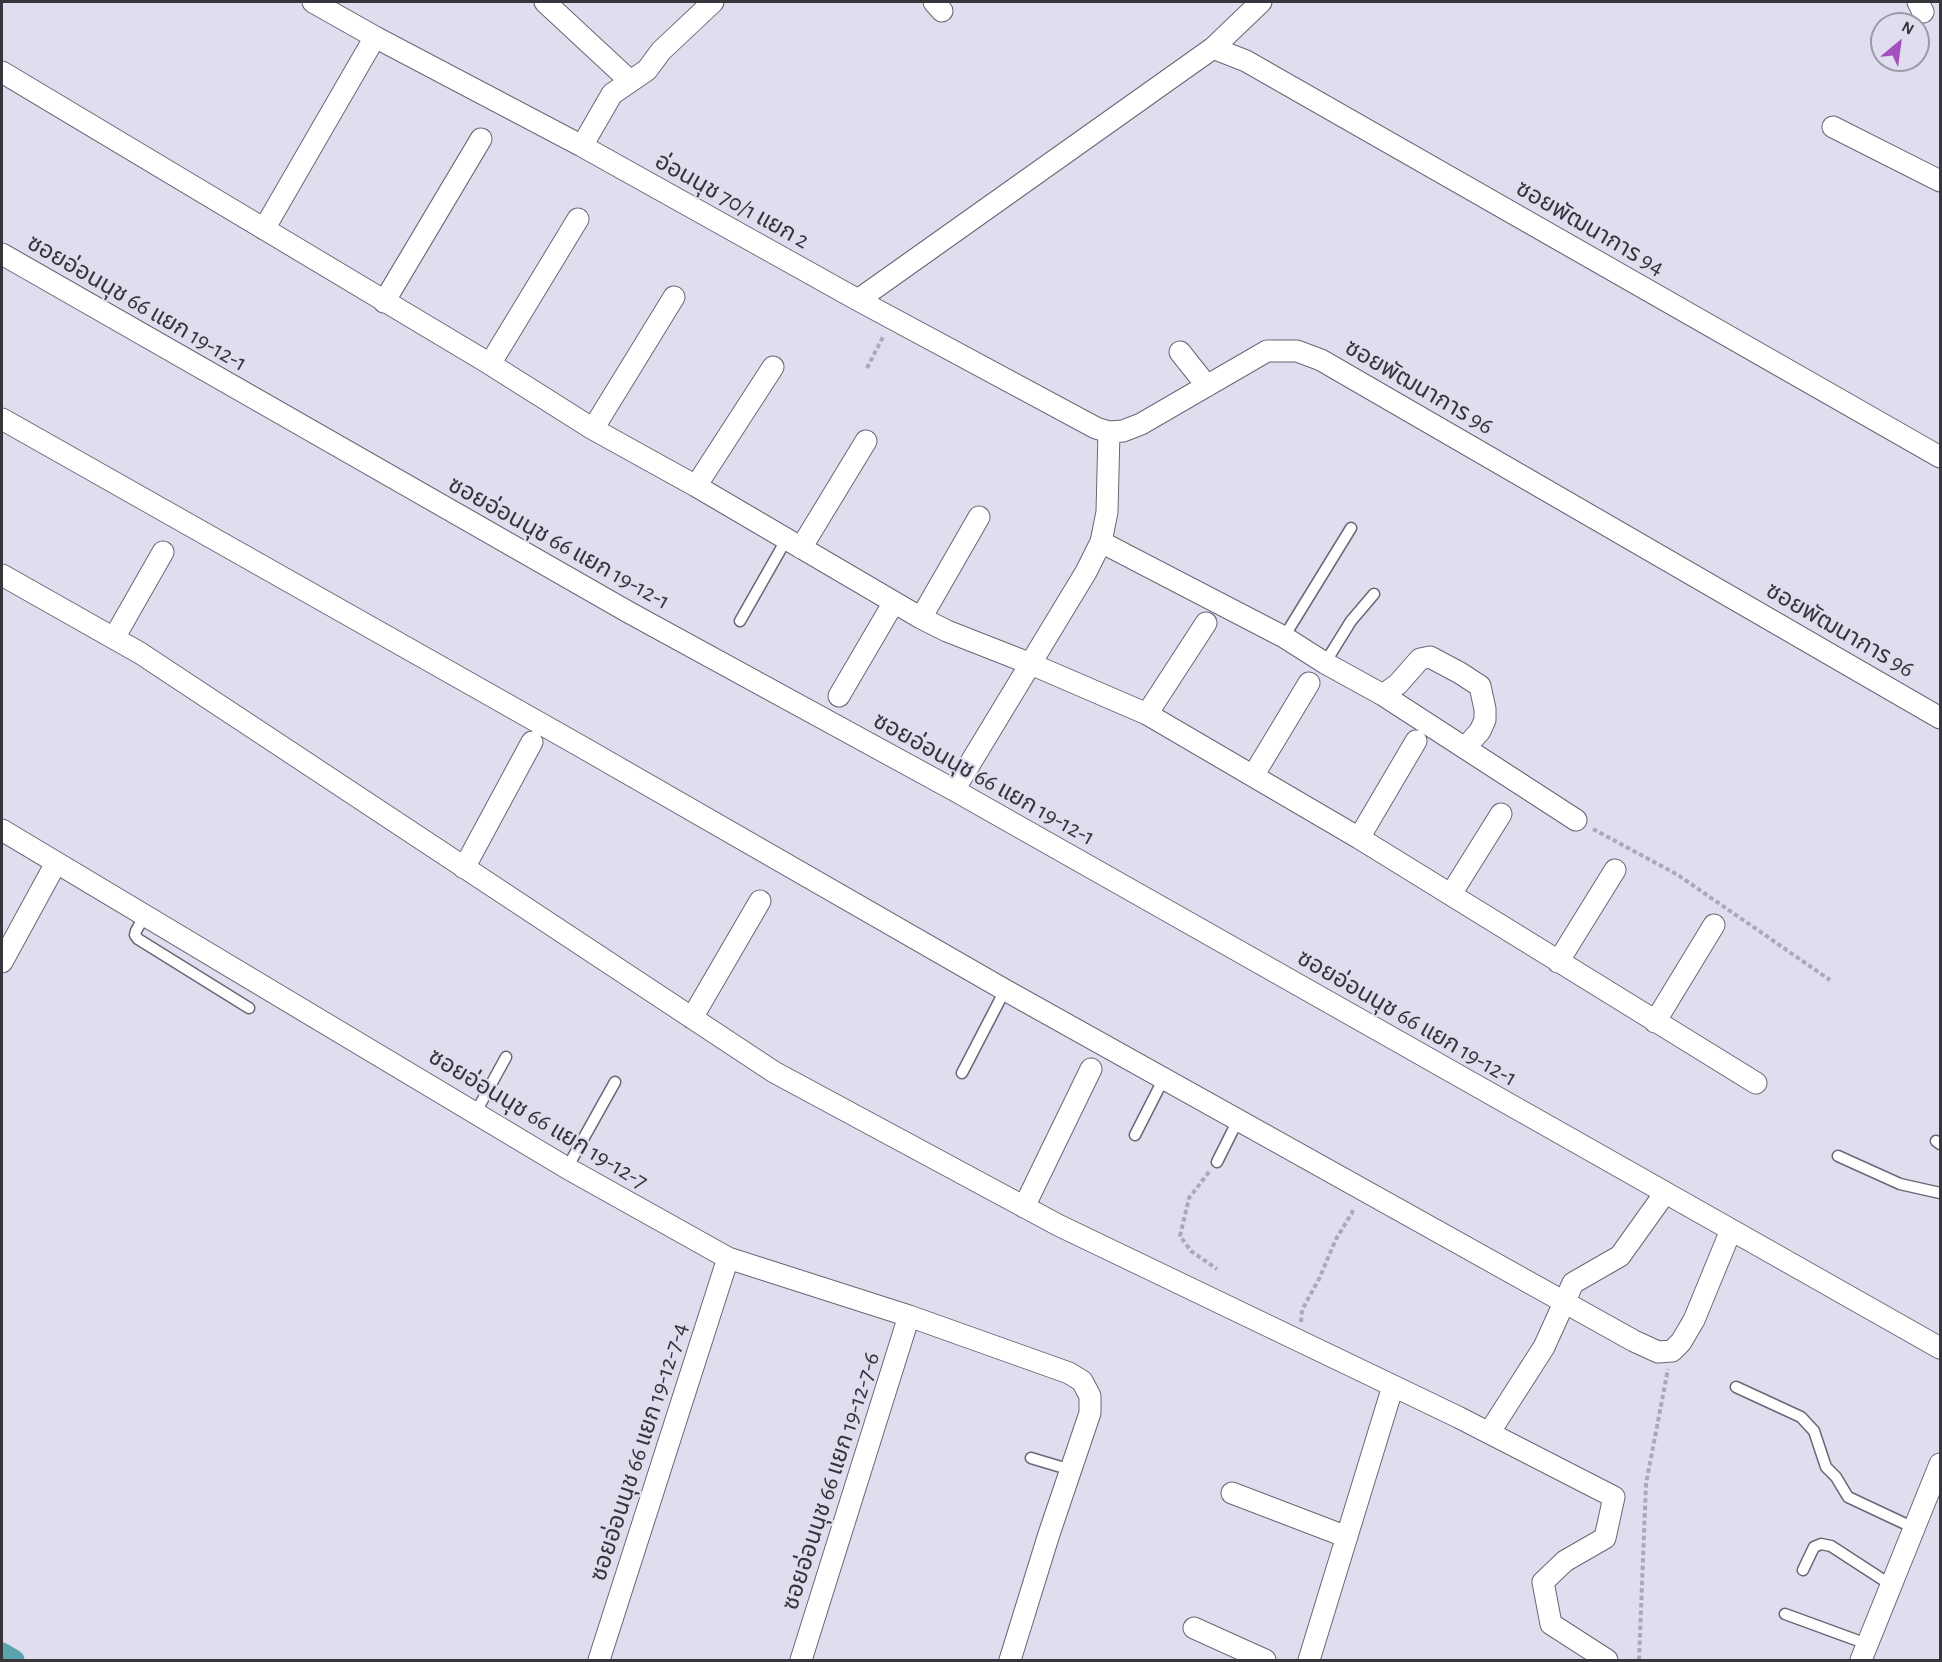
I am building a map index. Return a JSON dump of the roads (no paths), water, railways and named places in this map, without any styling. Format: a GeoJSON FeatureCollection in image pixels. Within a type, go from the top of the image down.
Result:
{"type":"FeatureCollection","features":[{"type":"Feature","properties":{"kind":"street","name":"อ่อนนุช 70/1 แยก 2"},"geometry":{"type":"LineString","coordinates":[[314,2],[375,37],[582,146],[858,300]]}},
{"type":"Feature","properties":{"kind":"street"},"geometry":{"type":"LineString","coordinates":[[545,2],[630,81]]}},
{"type":"Feature","properties":{"kind":"street"},"geometry":{"type":"LineString","coordinates":[[582,146],[612,94],[646,70],[661,51],[713,2]]}},
{"type":"Feature","properties":{"kind":"street"},"geometry":{"type":"LineString","coordinates":[[954,790],[1086,572],[1101,542],[1107,512],[1109,432],[1096,428],[858,300],[1213,48],[1261,2]]}},
{"type":"Feature","properties":{"kind":"street"},"geometry":{"type":"LineString","coordinates":[[264,229],[375,37]]}},
{"type":"Feature","properties":{"kind":"street","name":"ซอยพัฒนาการ 94"},"geometry":{"type":"LineString","coordinates":[[1213,48],[1246,61],[1941,457]]}},
{"type":"Feature","properties":{"kind":"street"},"geometry":{"type":"LineString","coordinates":[[2,72],[490,364],[593,429],[696,486],[921,618],[947,631],[1147,714],[1359,838],[1756,1083]]}},
{"type":"Feature","properties":{"kind":"street"},"geometry":{"type":"LineString","coordinates":[[1833,127],[1941,181]]}},
{"type":"Feature","properties":{"kind":"street"},"geometry":{"type":"LineString","coordinates":[[384,302],[481,139]]}},
{"type":"Feature","properties":{"kind":"street"},"geometry":{"type":"LineString","coordinates":[[490,364],[578,219]]}},
{"type":"Feature","properties":{"kind":"street","name":"ซอยอ่อนนุช 66 แยก 19-12-1"},"geometry":{"type":"LineString","coordinates":[[2,254],[630,613],[954,790],[1941,1348]]}},
{"type":"Feature","properties":{"kind":"street"},"geometry":{"type":"LineString","coordinates":[[593,429],[674,297]]}},
{"type":"Feature","properties":{"kind":"street"},"geometry":{"type":"LineString","coordinates":[[1180,351],[1207,386]]}},
{"type":"Feature","properties":{"kind":"street","name":"ซอยพัฒนาการ 96"},"geometry":{"type":"LineString","coordinates":[[1109,432],[1123,431],[1141,424],[1267,351],[1297,351],[1321,360],[1941,718]]}},
{"type":"Feature","properties":{"kind":"street"},"geometry":{"type":"LineString","coordinates":[[696,486],[773,367]]}},
{"type":"Feature","properties":{"kind":"street"},"geometry":{"type":"LineString","coordinates":[[2,420],[582,747],[1005,990],[1658,1352],[1672,1350],[1681,1342],[1742,1236]]}},
{"type":"Feature","properties":{"kind":"street"},"geometry":{"type":"LineString","coordinates":[[793,544],[866,441]]}},
{"type":"Feature","properties":{"kind":"street"},"geometry":{"type":"LineString","coordinates":[[921,618],[979,517]]}},
{"type":"Feature","properties":{"kind":"street"},"geometry":{"type":"LineString","coordinates":[[1101,542],[1284,637],[1383,695],[1576,820]]}},
{"type":"Feature","properties":{"kind":"street"},"geometry":{"type":"LineString","coordinates":[[114,638],[163,552]]}},
{"type":"Feature","properties":{"kind":"street"},"geometry":{"type":"LineString","coordinates":[[2,575],[140,653],[774,1072],[1058,1225],[1393,1386],[1614,1497],[1605,1538],[1565,1561],[1543,1582],[1551,1624],[1607,1660]]}},
{"type":"Feature","properties":{"kind":"street"},"geometry":{"type":"LineString","coordinates":[[839,696],[894,602]]}},
{"type":"Feature","properties":{"kind":"street"},"geometry":{"type":"LineString","coordinates":[[1147,714],[1206,623]]}},
{"type":"Feature","properties":{"kind":"street"},"geometry":{"type":"LineString","coordinates":[[1383,695],[1398,684],[1420,659],[1430,657],[1460,673],[1480,686],[1485,709],[1485,720],[1480,731],[1465,748]]}},
{"type":"Feature","properties":{"kind":"street"},"geometry":{"type":"LineString","coordinates":[[1254,776],[1309,683]]}},
{"type":"Feature","properties":{"kind":"street"},"geometry":{"type":"LineString","coordinates":[[1359,838],[1416,741]]}},
{"type":"Feature","properties":{"kind":"street"},"geometry":{"type":"LineString","coordinates":[[464,868],[532,742]]}},
{"type":"Feature","properties":{"kind":"street"},"geometry":{"type":"LineString","coordinates":[[1451,894],[1501,814]]}},
{"type":"Feature","properties":{"kind":"street","name":"ซอยอ่อนนุช 66 แยก 19-12-7"},"geometry":{"type":"LineString","coordinates":[[2,830],[567,1168],[728,1258],[909,1316],[1069,1373],[1082,1381],[1090,1395],[1090,1413],[1071,1470]]}},
{"type":"Feature","properties":{"kind":"street"},"geometry":{"type":"LineString","coordinates":[[2,962],[56,863]]}},
{"type":"Feature","properties":{"kind":"street"},"geometry":{"type":"LineString","coordinates":[[1558,962],[1615,870]]}},
{"type":"Feature","properties":{"kind":"street"},"geometry":{"type":"LineString","coordinates":[[692,1018],[760,901]]}},
{"type":"Feature","properties":{"kind":"street"},"geometry":{"type":"LineString","coordinates":[[1655,1022],[1714,925]]}},
{"type":"Feature","properties":{"kind":"street"},"geometry":{"type":"LineString","coordinates":[[1024,1207],[1091,1069]]}},
{"type":"Feature","properties":{"kind":"street"},"geometry":{"type":"LineString","coordinates":[[1489,1433],[1544,1347],[1573,1283],[1620,1256],[1665,1193]]}},
{"type":"Feature","properties":{"kind":"street","name":"ซอยอ่อนนุช 66 แยก 19-12-7-4"},"geometry":{"type":"LineString","coordinates":[[599,1660],[728,1258]]}},
{"type":"Feature","properties":{"kind":"street","name":"ซอยอ่อนนุช 66 แยก 19-12-7-6"},"geometry":{"type":"LineString","coordinates":[[801,1660],[909,1316]]}},
{"type":"Feature","properties":{"kind":"street"},"geometry":{"type":"LineString","coordinates":[[1309,1660],[1393,1386]]}},
{"type":"Feature","properties":{"kind":"street"},"geometry":{"type":"LineString","coordinates":[[1864,1652],[1941,1464]]}},
{"type":"Feature","properties":{"kind":"street"},"geometry":{"type":"LineString","coordinates":[[1010,1660],[1071,1470]]}},
{"type":"Feature","properties":{"kind":"street"},"geometry":{"type":"LineString","coordinates":[[1232,1492],[1347,1537]]}},
{"type":"Feature","properties":{"kind":"street"},"geometry":{"type":"LineString","coordinates":[[1194,1628],[1265,1660]]}},
{"type":"Feature","properties":{"kind":"lane"},"geometry":{"type":"LineString","coordinates":[[1284,637],[1351,528]]}},
{"type":"Feature","properties":{"kind":"lane"},"geometry":{"type":"LineString","coordinates":[[740,621],[793,544]]}},
{"type":"Feature","properties":{"kind":"lane"},"geometry":{"type":"LineString","coordinates":[[1325,663],[1351,621],[1374,594]]}},
{"type":"Feature","properties":{"kind":"lane"},"geometry":{"type":"LineString","coordinates":[[145,915],[136,931],[135,935],[138,939],[249,1008]]}},
{"type":"Feature","properties":{"kind":"lane"},"geometry":{"type":"LineString","coordinates":[[962,1073],[1005,990]]}},
{"type":"Feature","properties":{"kind":"lane"},"geometry":{"type":"LineString","coordinates":[[476,1112],[506,1057]]}},
{"type":"Feature","properties":{"kind":"lane"},"geometry":{"type":"LineString","coordinates":[[1135,1135],[1164,1078]]}},
{"type":"Feature","properties":{"kind":"lane"},"geometry":{"type":"LineString","coordinates":[[567,1168],[615,1083]]}},
{"type":"Feature","properties":{"kind":"lane"},"geometry":{"type":"LineString","coordinates":[[1217,1162],[1238,1120]]}},
{"type":"Feature","properties":{"kind":"lane"},"geometry":{"type":"LineString","coordinates":[[1838,1156],[1900,1184],[1941,1192]]}},
{"type":"Feature","properties":{"kind":"lane"},"geometry":{"type":"LineString","coordinates":[[1736,1387],[1802,1417],[1814,1431],[1826,1467],[1836,1477],[1848,1497],[1914,1528]]}},
{"type":"Feature","properties":{"kind":"lane"},"geometry":{"type":"LineString","coordinates":[[1031,1458],[1071,1470]]}},
{"type":"Feature","properties":{"kind":"lane"},"geometry":{"type":"LineString","coordinates":[[1803,1570],[1814,1547],[1821,1544],[1831,1546],[1891,1585]]}},
{"type":"Feature","properties":{"kind":"lane"},"geometry":{"type":"LineString","coordinates":[[1785,1614],[1864,1652]]}},
{"type":"Feature","properties":{"kind":"waterway"},"geometry":{"type":"LineString","coordinates":[[2,1653],[14,1660]]}}]}
